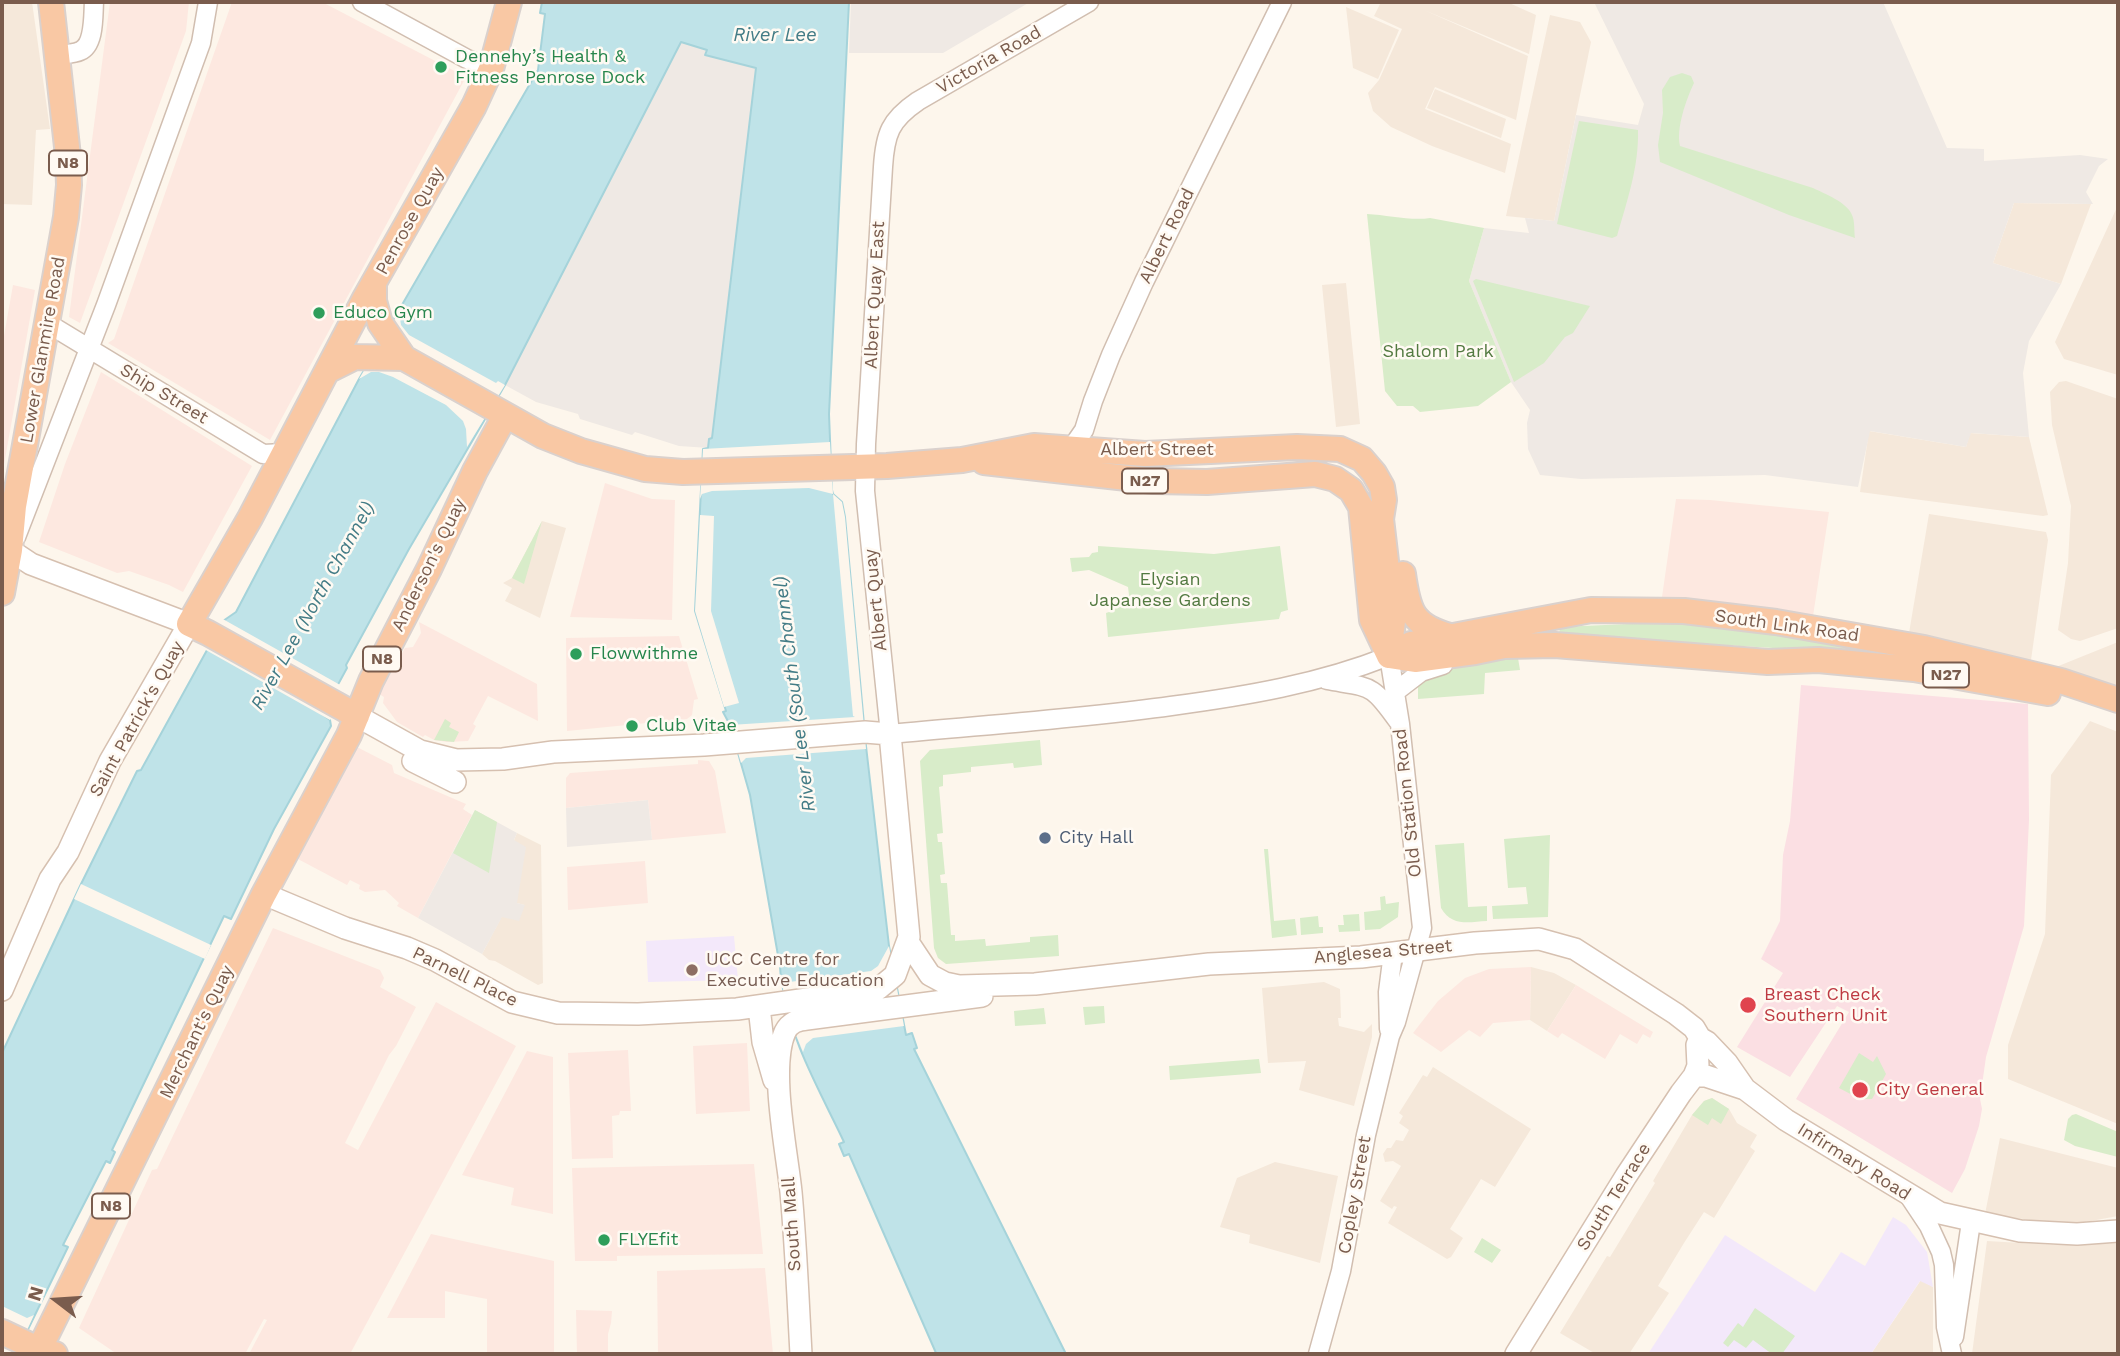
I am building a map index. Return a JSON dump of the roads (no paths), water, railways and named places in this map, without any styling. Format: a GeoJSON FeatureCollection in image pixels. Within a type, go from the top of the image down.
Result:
{"type":"FeatureCollection","features":[{"type":"Feature","properties":{"kind":"highway","name":"Lower Glanmire Road"},"geometry":{"type":"LineString","coordinates":[[6,545],[62,241],[69,185],[51,2]]}},
{"type":"Feature","properties":{"kind":"highway","name":"Penrose Quay"},"geometry":{"type":"LineString","coordinates":[[284,453],[374,284],[474,106],[491,69],[509,2]]}},
{"type":"Feature","properties":{"kind":"highway","name":"N27"},"geometry":{"type":"LineString","coordinates":[[374,284],[374,301],[384,331],[404,358],[498,412],[562,444],[625,465],[660,471],[866,467]]}},
{"type":"Feature","properties":{"kind":"highway"},"geometry":{"type":"LineString","coordinates":[[327,371],[355,357],[404,358]]}},
{"type":"Feature","properties":{"kind":"highway","name":"Anderson's Quay"},"geometry":{"type":"LineString","coordinates":[[348,711],[371,681],[429,569],[475,471],[498,412]]}},
{"type":"Feature","properties":{"kind":"highway","name":"Albert Street"},"geometry":{"type":"LineString","coordinates":[[866,467],[962,460],[1023,447],[1145,454],[1324,447],[1352,453],[1362,459],[1382,487],[1384,500]]}},
{"type":"Feature","properties":{"kind":"highway","name":"Saint Patrick's Quay"},"geometry":{"type":"LineString","coordinates":[[200,629],[284,453]]}},
{"type":"Feature","properties":{"kind":"highway","name":"Albert Street"},"geometry":{"type":"LineString","coordinates":[[962,460],[1110,478],[1182,482],[1315,474],[1328,476],[1352,490],[1361,507],[1372,620],[1389,656]]}},
{"type":"Feature","properties":{"kind":"highway","name":"N27"},"geometry":{"type":"LineString","coordinates":[[1384,500],[1394,515],[1411,612],[1428,628],[1450,636]]}},
{"type":"Feature","properties":{"kind":"highway","name":"N27"},"geometry":{"type":"LineString","coordinates":[[1384,500],[1381,519],[1393,621],[1389,656]]}},
{"type":"Feature","properties":{"kind":"highway","name":"N8"},"geometry":{"type":"LineString","coordinates":[[2,593],[6,545]]}},
{"type":"Feature","properties":{"kind":"highway","name":"South Link Road"},"geometry":{"type":"LineString","coordinates":[[1450,636],[1591,610],[1684,611],[1776,622],[1924,648],[2073,684],[2118,700]]}},
{"type":"Feature","properties":{"kind":"highway"},"geometry":{"type":"LineString","coordinates":[[200,629],[348,711]]}},
{"type":"Feature","properties":{"kind":"highway","name":"N27"},"geometry":{"type":"LineString","coordinates":[[1389,656],[1410,644],[1450,636]]}},
{"type":"Feature","properties":{"kind":"highway","name":"N27"},"geometry":{"type":"LineString","coordinates":[[1389,656],[1415,660],[1504,646],[1555,645],[1768,662],[1818,660],[1914,669],[2057,695],[2118,718]]}},
{"type":"Feature","properties":{"kind":"highway","name":"Merchant's Quay"},"geometry":{"type":"LineString","coordinates":[[30,1346],[264,894],[348,711]]}},
{"type":"Feature","properties":{"kind":"main road"},"geometry":{"type":"LineString","coordinates":[[6,545],[30,564],[200,629]]}},
{"type":"Feature","properties":{"kind":"main road","name":"Saint Patrick's Quay"},"geometry":{"type":"LineString","coordinates":[[2,990],[50,879],[68,852],[110,761],[200,629]]}},
{"type":"Feature","properties":{"kind":"main road"},"geometry":{"type":"LineString","coordinates":[[348,711],[383,739],[455,782]]}},
{"type":"Feature","properties":{"kind":"main road"},"geometry":{"type":"LineString","coordinates":[[383,739],[456,760],[503,759],[552,752],[735,743],[865,732],[890,734],[908,942]]}},
{"type":"Feature","properties":{"kind":"main road","name":"Parnell Place"},"geometry":{"type":"LineString","coordinates":[[264,894],[345,928],[435,960],[512,1002],[537,1010],[576,1015],[758,1007],[878,989],[895,975],[908,942]]}},
{"type":"Feature","properties":{"kind":"main road","name":"Anglesea Street"},"geometry":{"type":"LineString","coordinates":[[908,942],[926,972],[934,979],[959,986],[1035,984],[1209,964],[1361,957],[1539,939],[1569,946],[1676,1014],[1694,1028],[1700,1038]]}},
{"type":"Feature","properties":{"kind":"main road","name":"Anglesea Street"},"geometry":{"type":"LineString","coordinates":[[791,1024],[807,1019],[968,999],[1035,984]]}},
{"type":"Feature","properties":{"kind":"main road","name":"South Mall"},"geometry":{"type":"LineString","coordinates":[[758,1007],[763,1042],[779,1094],[791,1194],[801,1354]]}},
{"type":"Feature","properties":{"kind":"main road","name":"South Mall"},"geometry":{"type":"LineString","coordinates":[[779,1094],[783,1041],[785,1031],[791,1024]]}},
{"type":"Feature","properties":{"kind":"main road"},"geometry":{"type":"LineString","coordinates":[[1695,1076],[1700,1038]]}},
{"type":"Feature","properties":{"kind":"main road","name":"Infirmary Road"},"geometry":{"type":"LineString","coordinates":[[1700,1038],[1727,1063],[1745,1089],[1786,1120],[1940,1213],[1970,1222],[2020,1231],[2077,1234],[2118,1231]]}},
{"type":"Feature","properties":{"kind":"main road","name":"Infirmary Road"},"geometry":{"type":"LineString","coordinates":[[1695,1076],[1706,1076],[1745,1089]]}},
{"type":"Feature","properties":{"kind":"main road","name":"South Terrace"},"geometry":{"type":"LineString","coordinates":[[1516,1354],[1626,1176],[1695,1076]]}},
{"type":"Feature","properties":{"kind":"street"},"geometry":{"type":"LineString","coordinates":[[57,55],[80,51],[86,47],[90,40],[94,2]]}},
{"type":"Feature","properties":{"kind":"street","name":"Lower Glanmire Road"},"geometry":{"type":"LineString","coordinates":[[6,545],[26,514],[121,267],[201,43],[208,2]]}},
{"type":"Feature","properties":{"kind":"street"},"geometry":{"type":"LineString","coordinates":[[362,2],[467,59],[491,69]]}},
{"type":"Feature","properties":{"kind":"street","name":"Victoria Road"},"geometry":{"type":"LineString","coordinates":[[893,124],[909,107],[928,94],[1089,2]]}},
{"type":"Feature","properties":{"kind":"street","name":"Albert Road"},"geometry":{"type":"LineString","coordinates":[[1056,471],[1084,430],[1107,366],[1144,282],[1282,2]]}},
{"type":"Feature","properties":{"kind":"street","name":"Albert Quay East"},"geometry":{"type":"LineString","coordinates":[[866,467],[883,167],[887,136],[893,124]]}},
{"type":"Feature","properties":{"kind":"street","name":"Ship Street"},"geometry":{"type":"LineString","coordinates":[[47,323],[263,454],[284,453]]}},
{"type":"Feature","properties":{"kind":"street","name":"Albert Quay"},"geometry":{"type":"LineString","coordinates":[[866,467],[866,513],[890,734]]}},
{"type":"Feature","properties":{"kind":"street"},"geometry":{"type":"LineString","coordinates":[[1395,692],[1421,672],[1475,652]]}},
{"type":"Feature","properties":{"kind":"street"},"geometry":{"type":"LineString","coordinates":[[890,734],[1106,716],[1239,697],[1324,679],[1389,656]]}},
{"type":"Feature","properties":{"kind":"street","name":"Old Station Road"},"geometry":{"type":"LineString","coordinates":[[1389,656],[1400,724],[1422,928],[1390,1035]]}},
{"type":"Feature","properties":{"kind":"street"},"geometry":{"type":"LineString","coordinates":[[1324,679],[1368,687],[1383,700],[1400,724]]}},
{"type":"Feature","properties":{"kind":"street"},"geometry":{"type":"LineString","coordinates":[[1390,1035],[1388,992],[1392,953]]}},
{"type":"Feature","properties":{"kind":"street","name":"Copley Street"},"geometry":{"type":"LineString","coordinates":[[1318,1354],[1341,1271],[1366,1135],[1390,1035]]}},
{"type":"Feature","properties":{"kind":"street"},"geometry":{"type":"LineString","coordinates":[[1909,1196],[1929,1226],[1941,1252],[1944,1265],[1946,1327],[1952,1352]]}},
{"type":"Feature","properties":{"kind":"street"},"geometry":{"type":"LineString","coordinates":[[1952,1352],[1970,1222]]}},
{"type":"Feature","properties":{"kind":"water"},"geometry":{"type":"Polygon","coordinates":[[[542,2],[849,2],[829,414],[832,490],[842,502],[845,517],[866,746],[889,946],[906,1035],[912,1033],[917,1048],[914,1049],[1066,1354],[936,1353],[849,1154],[844,1156],[839,1144],[844,1142],[798,1044],[782,983],[778,980],[781,979],[780,967],[750,795],[695,611],[703,449],[708,448],[709,439],[712,438],[756,68],[705,55],[707,50],[681,42],[505,385],[409,549],[346,665],[347,668],[322,714],[330,720],[331,726],[274,829],[231,919],[224,916],[112,1150],[115,1152],[110,1163],[106,1161],[63,1245],[68,1247],[16,1354],[2,1354],[2,1053],[137,771],[141,770],[223,621],[236,612],[359,379],[538,70],[545,14],[540,13],[542,2]]]}},
{"type":"Feature","properties":{"kind":"place","name":"Dennehy’s Health & Fitness Penrose Dock"},"geometry":{"type":"Point","coordinates":[441,67]}},
{"type":"Feature","properties":{"kind":"place","name":"Educo Gym"},"geometry":{"type":"Point","coordinates":[319,313]}},
{"type":"Feature","properties":{"kind":"place","name":"Flowwithme"},"geometry":{"type":"Point","coordinates":[576,654]}},
{"type":"Feature","properties":{"kind":"place","name":"Club Vitae"},"geometry":{"type":"Point","coordinates":[632,726]}},
{"type":"Feature","properties":{"kind":"place","name":"City Hall"},"geometry":{"type":"Point","coordinates":[1045,838]}},
{"type":"Feature","properties":{"kind":"place","name":"UCC Centre for Executive Education"},"geometry":{"type":"Point","coordinates":[692,970]}},
{"type":"Feature","properties":{"kind":"place","name":"Breast Check Southern Unit"},"geometry":{"type":"Point","coordinates":[1748,1005]}},
{"type":"Feature","properties":{"kind":"place","name":"City General"},"geometry":{"type":"Point","coordinates":[1860,1090]}},
{"type":"Feature","properties":{"kind":"place","name":"FLYEfit"},"geometry":{"type":"Point","coordinates":[604,1240]}},
{"type":"Feature","properties":{"kind":"water label","name":"River Lee"},"geometry":{"type":"Point","coordinates":[775,35]}},
{"type":"Feature","properties":{"kind":"water label","name":"River Lee (North Channel)"},"geometry":{"type":"Point","coordinates":[313,606]}},
{"type":"Feature","properties":{"kind":"water label","name":"River Lee (South Channel)"},"geometry":{"type":"Point","coordinates":[795,694]}},
{"type":"Feature","properties":{"kind":"park label","name":"Shalom Park"},"geometry":{"type":"Point","coordinates":[1438,352]}},
{"type":"Feature","properties":{"kind":"park label","name":"Elysian Japanese Gardens"},"geometry":{"type":"Point","coordinates":[1170,590]}}]}
